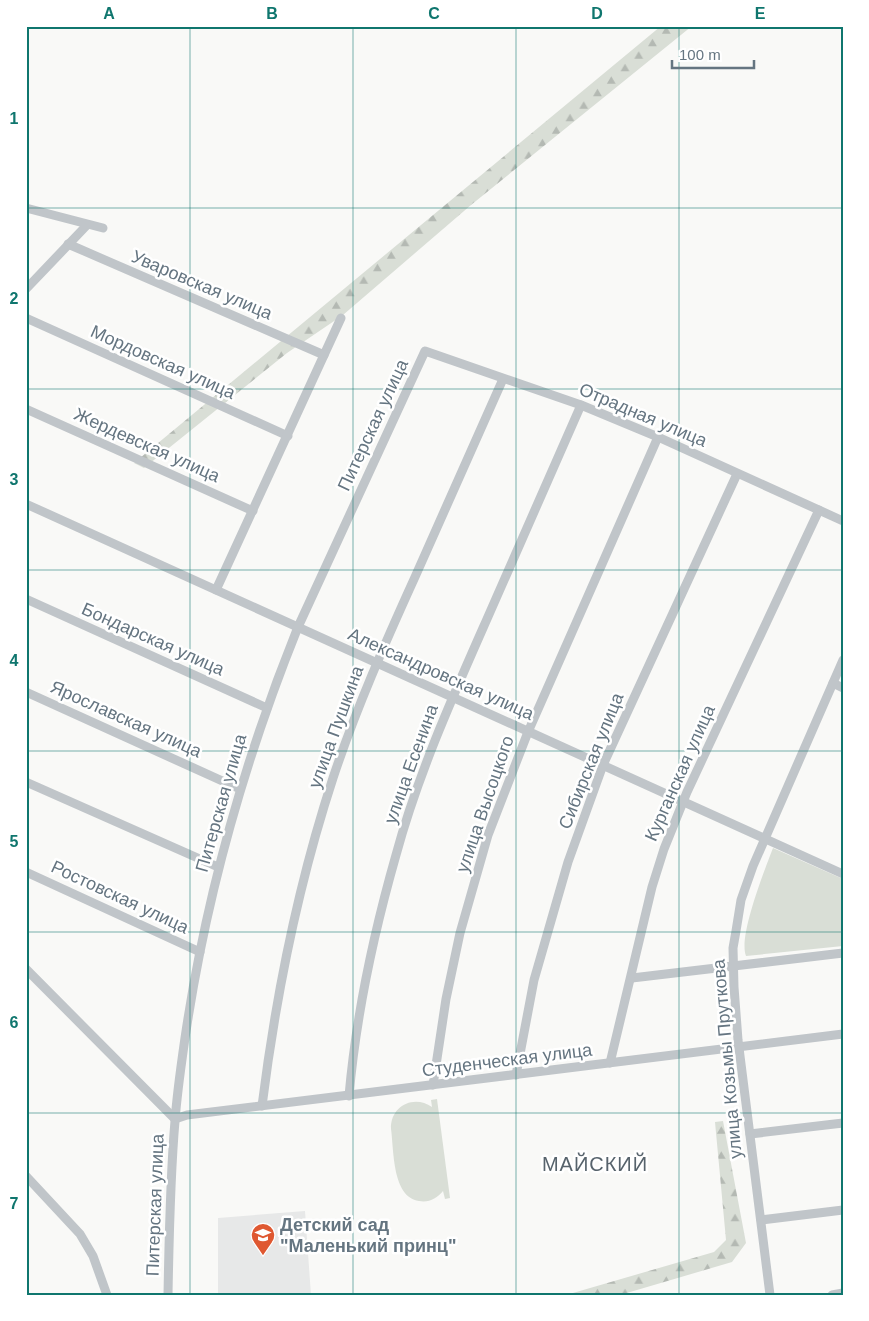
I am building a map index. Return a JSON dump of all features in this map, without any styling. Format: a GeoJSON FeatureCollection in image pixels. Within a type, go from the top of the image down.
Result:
{"type":"FeatureCollection","features":[{"type":"Feature","properties":{"kind":"street"},"geometry":{"type":"LineString","coordinates":[[26,208],[103,228]]}},
{"type":"Feature","properties":{"kind":"street"},"geometry":{"type":"LineString","coordinates":[[26,289],[87,225]]}},
{"type":"Feature","properties":{"kind":"street","name":"Уваровская улица"},"geometry":{"type":"LineString","coordinates":[[68,244],[324,355]]}},
{"type":"Feature","properties":{"kind":"street","name":"Мордовская улица"},"geometry":{"type":"LineString","coordinates":[[26,318],[288,436]]}},
{"type":"Feature","properties":{"kind":"street"},"geometry":{"type":"LineString","coordinates":[[216,590],[254,511],[341,318]]}},
{"type":"Feature","properties":{"kind":"street","name":"Отрадная улица"},"geometry":{"type":"LineString","coordinates":[[425,351],[581,405],[658,437],[843,521]]}},
{"type":"Feature","properties":{"kind":"street","name":"Питерская улица"},"geometry":{"type":"LineString","coordinates":[[168,1295],[175,1119],[192,993],[218,867],[240,789],[267,708],[298,627],[425,351]]}},
{"type":"Feature","properties":{"kind":"street","name":"улица Пушкина"},"geometry":{"type":"LineString","coordinates":[[262,1106],[267,1063],[286,956],[304,876],[334,776],[376,663],[502,378]]}},
{"type":"Feature","properties":{"kind":"street","name":"улица Есенина"},"geometry":{"type":"LineString","coordinates":[[349,1096],[361,1007],[381,913],[396,854],[415,795],[452,697],[581,405]]}},
{"type":"Feature","properties":{"kind":"street","name":"Жердевская улица"},"geometry":{"type":"LineString","coordinates":[[26,409],[254,511]]}},
{"type":"Feature","properties":{"kind":"street","name":"улица Высоцкого"},"geometry":{"type":"LineString","coordinates":[[433,1085],[446,999],[460,933],[488,835],[528,732],[658,437]]}},
{"type":"Feature","properties":{"kind":"street","name":"Сибирская улица"},"geometry":{"type":"LineString","coordinates":[[516,1075],[534,980],[568,862],[603,765],[737,474]]}},
{"type":"Feature","properties":{"kind":"street","name":"Александровская улица"},"geometry":{"type":"LineString","coordinates":[[26,504],[843,874]]}},
{"type":"Feature","properties":{"kind":"street","name":"Курганская улица"},"geometry":{"type":"LineString","coordinates":[[610,1063],[632,978],[652,887],[664,849],[683,802],[819,510]]}},
{"type":"Feature","properties":{"kind":"street","name":"Бондарская улица"},"geometry":{"type":"LineString","coordinates":[[26,599],[267,708]]}},
{"type":"Feature","properties":{"kind":"street","name":"улица Козьмы Пруткова"},"geometry":{"type":"LineString","coordinates":[[770,1295],[739,1047],[733,948],[741,900],[753,866],[843,660]]}},
{"type":"Feature","properties":{"kind":"street"},"geometry":{"type":"LineString","coordinates":[[833,683],[843,688]]}},
{"type":"Feature","properties":{"kind":"street","name":"Ярославская улица"},"geometry":{"type":"LineString","coordinates":[[26,692],[240,789]]}},
{"type":"Feature","properties":{"kind":"street"},"geometry":{"type":"LineString","coordinates":[[26,782],[218,867]]}},
{"type":"Feature","properties":{"kind":"street","name":"Ростовская улица"},"geometry":{"type":"LineString","coordinates":[[26,872],[200,952]]}},
{"type":"Feature","properties":{"kind":"street"},"geometry":{"type":"LineString","coordinates":[[632,978],[843,953]]}},
{"type":"Feature","properties":{"kind":"street"},"geometry":{"type":"LineString","coordinates":[[26,969],[175,1119]]}},
{"type":"Feature","properties":{"kind":"street","name":"Студенческая улица"},"geometry":{"type":"LineString","coordinates":[[175,1119],[188,1115],[843,1034]]}},
{"type":"Feature","properties":{"kind":"street"},"geometry":{"type":"LineString","coordinates":[[750,1134],[843,1123]]}},
{"type":"Feature","properties":{"kind":"street"},"geometry":{"type":"LineString","coordinates":[[26,1176],[80,1234],[93,1256],[107,1295]]}},
{"type":"Feature","properties":{"kind":"street"},"geometry":{"type":"LineString","coordinates":[[761,1220],[843,1210]]}},
{"type":"Feature","properties":{"kind":"street"},"geometry":{"type":"LineString","coordinates":[[832,1295],[843,1294]]}},
{"type":"Feature","properties":{"kind":"shaded area","name":"Детский сад \"Маленький принц\""},"geometry":{"type":"Polygon","coordinates":[[[305,1211],[311,1295],[218,1295],[218,1218],[305,1211]]]}},
{"type":"Feature","properties":{"kind":"green space"},"geometry":{"type":"Polygon","coordinates":[[[661,26],[692,26],[471,205],[343,315],[287,353],[144,468],[134,463],[661,26]]]}},
{"type":"Feature","properties":{"kind":"green space"},"geometry":{"type":"Polygon","coordinates":[[[773,848],[843,879],[843,946],[746,956],[746,934],[749,919],[773,848]]]}},
{"type":"Feature","properties":{"kind":"green space"},"geometry":{"type":"Polygon","coordinates":[[[437,1099],[450,1198],[445,1199],[443,1191],[432,1199],[419,1201],[410,1198],[399,1182],[394,1160],[392,1121],[394,1114],[404,1104],[418,1102],[432,1107],[431,1100],[437,1099]]]}},
{"type":"Feature","properties":{"kind":"green space"},"geometry":{"type":"Polygon","coordinates":[[[723,1121],[746,1243],[732,1262],[620,1295],[566,1295],[714,1252],[726,1240],[715,1122],[723,1121]]]}},
{"type":"Feature","properties":{"kind":"place","name":"Детский сад \"Маленький принц\""},"geometry":{"type":"Point","coordinates":[263,1256]}},
{"type":"Feature","properties":{"kind":"district","name":"МАЙСКИЙ"},"geometry":{"type":"Point","coordinates":[595,1164]}}]}
